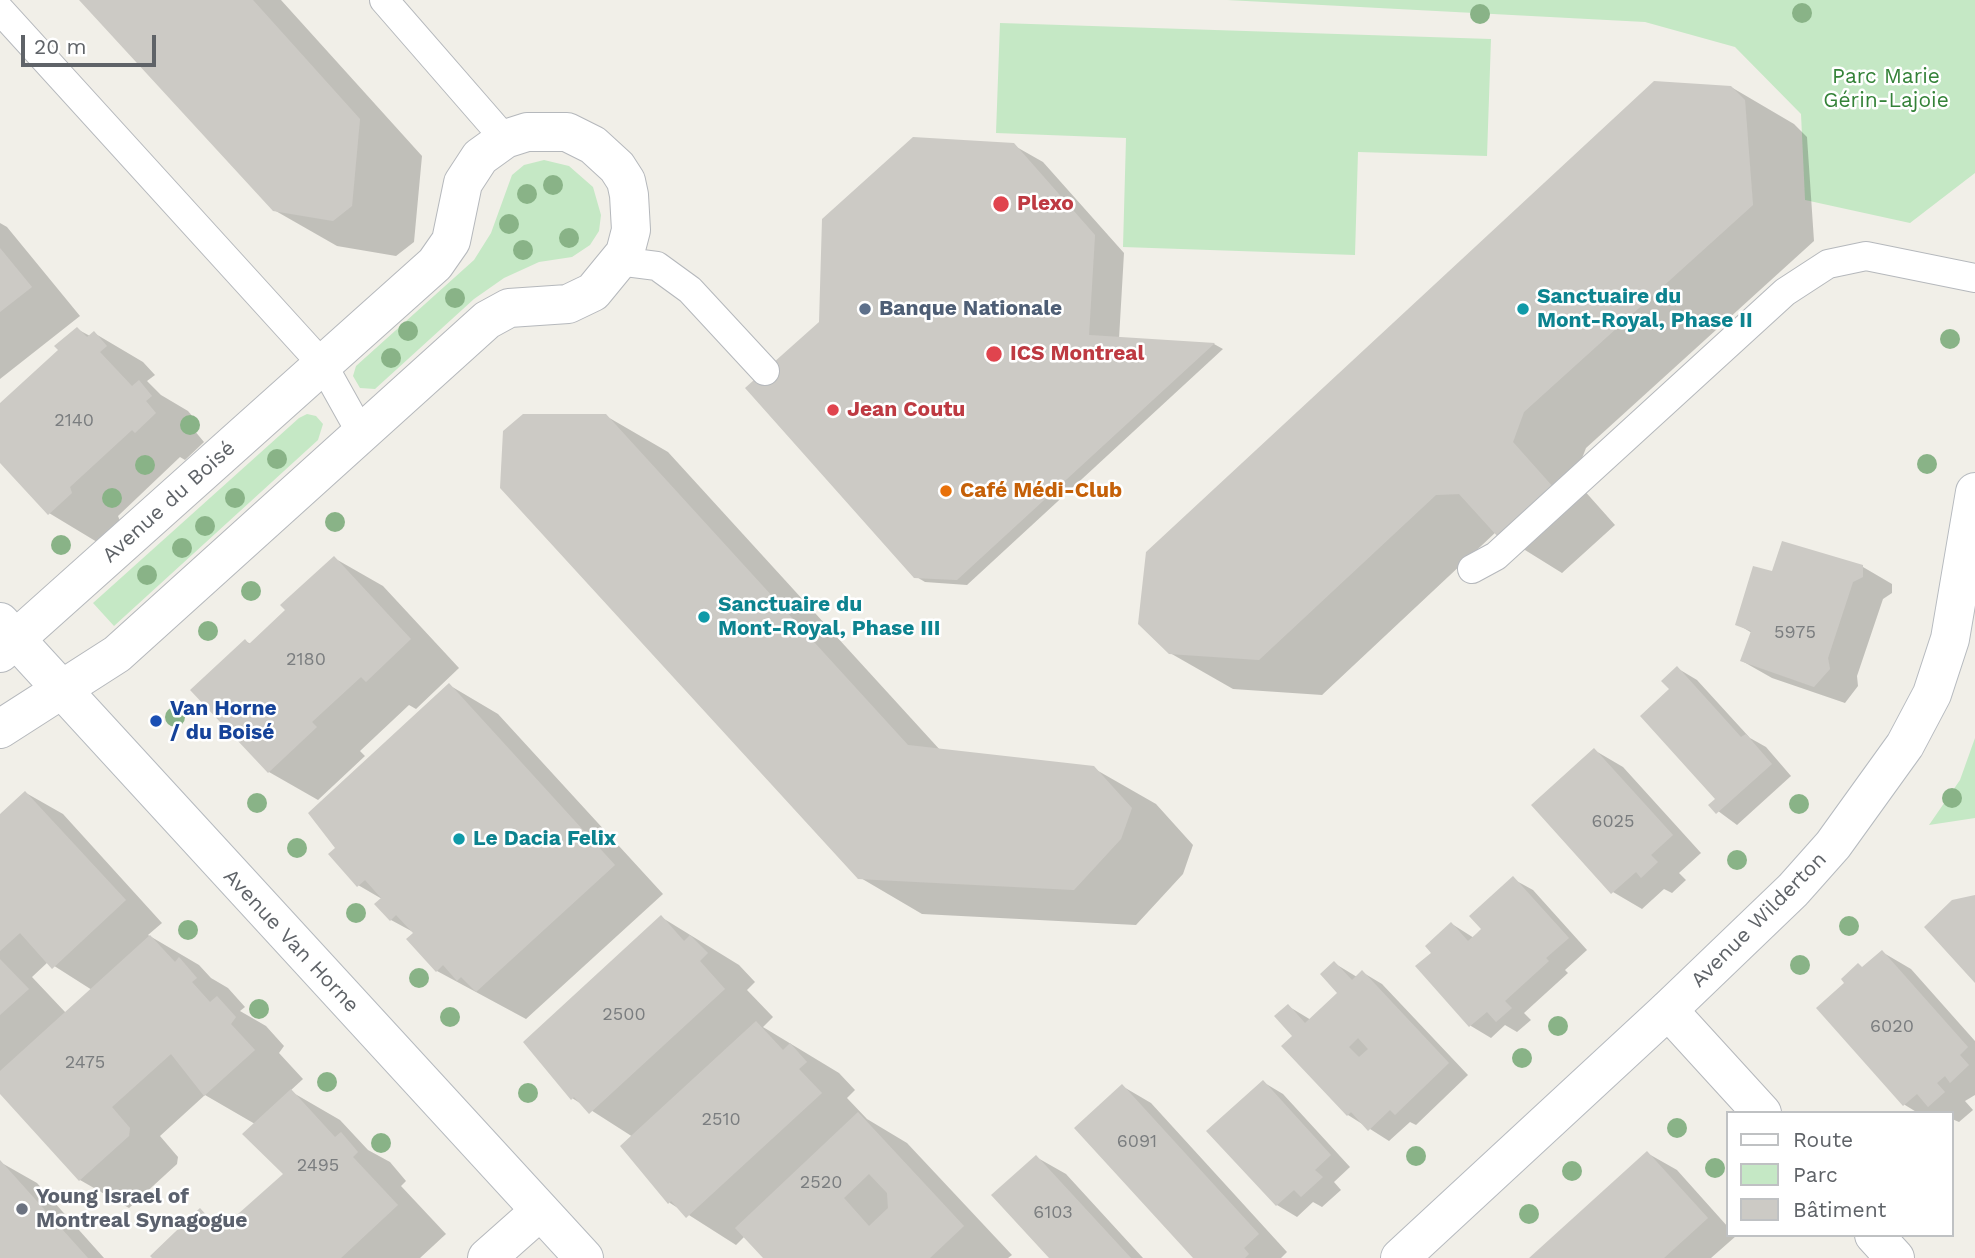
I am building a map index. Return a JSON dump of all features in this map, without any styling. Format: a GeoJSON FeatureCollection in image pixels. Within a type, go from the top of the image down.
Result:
{"type":"FeatureCollection","features":[{"type":"Feature","properties":{"kind":"street","name":"Avenue du Boisé"},"geometry":{"type":"LineString","coordinates":[[0,729],[117,654],[488,320],[509,308],[568,304],[593,292],[625,253],[632,230],[632,206],[626,181],[610,159],[582,137],[567,132],[527,132],[505,139],[480,157],[463,183],[451,241],[435,264],[323,365],[5,638]]}},
{"type":"Feature","properties":{"kind":"street","name":"Avenue Wilderton"},"geometry":{"type":"LineString","coordinates":[[1400,1258],[1668,1010],[1793,890],[1833,845],[1905,745],[1932,694],[1951,639],[1975,492]]}},
{"type":"Feature","properties":{"kind":"street","name":"Avenue Van Horne"},"geometry":{"type":"LineString","coordinates":[[5,638],[62,688],[87,720],[584,1258]]}},
{"type":"Feature","properties":{"kind":"street"},"geometry":{"type":"LineString","coordinates":[[1668,1010],[1760,1111]]}},
{"type":"Feature","properties":{"kind":"street"},"geometry":{"type":"LineString","coordinates":[[488,1258],[540,1211]]}},
{"type":"Feature","properties":{"kind":"street"},"geometry":{"type":"LineString","coordinates":[[1876,1237],[1895,1258]]}},
{"type":"Feature","properties":{"kind":"lane"},"geometry":{"type":"LineString","coordinates":[[384,0],[505,139]]}},
{"type":"Feature","properties":{"kind":"lane"},"geometry":{"type":"LineString","coordinates":[[0,10],[323,365],[361,433]]}},
{"type":"Feature","properties":{"kind":"lane"},"geometry":{"type":"LineString","coordinates":[[1472,569],[1496,556],[1785,292],[1828,264],[1866,256],[1975,278]]}},
{"type":"Feature","properties":{"kind":"lane"},"geometry":{"type":"LineString","coordinates":[[618,261],[657,266],[690,290],[765,371]]}},
{"type":"Feature","properties":{"kind":"green space","name":"Parc Marie Gérin-Lajoie"},"geometry":{"type":"Polygon","coordinates":[[[1227,0],[1975,0],[1975,173],[1910,223],[1805,200],[1801,114],[1735,47],[1645,22],[1227,0]]]}},
{"type":"Feature","properties":{"kind":"green space"},"geometry":{"type":"Polygon","coordinates":[[[1000,23],[1491,39],[1487,156],[1358,152],[1355,255],[1123,247],[1126,138],[996,133],[1000,23]]]}},
{"type":"Feature","properties":{"kind":"green space"},"geometry":{"type":"Polygon","coordinates":[[[544,160],[569,166],[593,187],[601,215],[599,231],[590,245],[572,257],[539,262],[504,278],[474,299],[375,389],[360,388],[353,376],[356,366],[474,260],[491,233],[512,175],[524,165],[544,160]]]}},
{"type":"Feature","properties":{"kind":"green space"},"geometry":{"type":"Polygon","coordinates":[[[307,414],[316,416],[323,424],[318,440],[114,626],[93,603],[299,418],[307,414]]]}},
{"type":"Feature","properties":{"kind":"green space"},"geometry":{"type":"Polygon","coordinates":[[[1975,738],[1975,818],[1929,825],[1960,780],[1975,738]]]}},
{"type":"Feature","properties":{"kind":"building"},"geometry":{"type":"Polygon","coordinates":[[[79,0],[253,0],[360,119],[352,206],[333,221],[273,211],[79,0]]]}},
{"type":"Feature","properties":{"kind":"building","name":"Sanctuaire du Mont-Royal, Phase II"},"geometry":{"type":"Polygon","coordinates":[[[1654,81],[1731,86],[1745,100],[1753,205],[1524,412],[1513,442],[1554,488],[1499,538],[1459,494],[1436,495],[1259,660],[1169,654],[1138,624],[1146,552],[1654,81]]]}},
{"type":"Feature","properties":{"kind":"building"},"geometry":{"type":"Polygon","coordinates":[[[913,137],[1014,143],[1095,235],[1089,335],[1215,343],[957,580],[914,578],[745,388],[819,322],[822,219],[913,137]]]}},
{"type":"Feature","properties":{"kind":"building"},"geometry":{"type":"Polygon","coordinates":[[[0,248],[32,287],[0,312],[0,248]]]}},
{"type":"Feature","properties":{"kind":"building"},"geometry":{"type":"Polygon","coordinates":[[[77,327],[87,337],[94,331],[107,346],[100,352],[132,386],[139,380],[152,396],[146,401],[156,413],[135,433],[132,430],[70,487],[72,493],[48,515],[0,463],[0,403],[58,350],[54,346],[77,327]]]}},
{"type":"Feature","properties":{"kind":"building","name":"Sanctuaire du Mont-Royal, Phase III"},"geometry":{"type":"Polygon","coordinates":[[[523,414],[606,414],[908,745],[1094,766],[1132,808],[1121,839],[1074,890],[858,879],[500,488],[503,431],[523,414]]]}},
{"type":"Feature","properties":{"kind":"building"},"geometry":{"type":"Polygon","coordinates":[[[1782,541],[1863,565],[1863,577],[1853,582],[1828,658],[1830,669],[1814,687],[1740,661],[1751,631],[1735,625],[1753,566],[1772,571],[1782,541]]]}},
{"type":"Feature","properties":{"kind":"building"},"geometry":{"type":"Polygon","coordinates":[[[334,556],[411,639],[366,682],[361,677],[312,722],[317,727],[268,773],[190,690],[245,639],[249,644],[285,610],[280,605],[334,556]]]}},
{"type":"Feature","properties":{"kind":"building"},"geometry":{"type":"Polygon","coordinates":[[[1677,666],[1741,737],[1746,734],[1772,764],[1716,814],[1708,805],[1715,799],[1640,716],[1669,689],[1661,681],[1677,666]]]}},
{"type":"Feature","properties":{"kind":"building","name":"Le Dacia Felix"},"geometry":{"type":"Polygon","coordinates":[[[449,683],[615,865],[476,992],[461,977],[457,981],[443,965],[436,972],[406,939],[413,933],[396,915],[390,921],[374,904],[381,898],[365,880],[357,887],[328,854],[335,848],[308,813],[449,683]]]}},
{"type":"Feature","properties":{"kind":"building"},"geometry":{"type":"Polygon","coordinates":[[[1594,748],[1673,835],[1651,855],[1658,862],[1641,878],[1636,872],[1611,894],[1531,805],[1594,748]]]}},
{"type":"Feature","properties":{"kind":"building"},"geometry":{"type":"Polygon","coordinates":[[[25,791],[126,900],[52,969],[20,933],[0,951],[0,814],[25,791]]]}},
{"type":"Feature","properties":{"kind":"building"},"geometry":{"type":"Polygon","coordinates":[[[1513,876],[1569,938],[1546,958],[1549,961],[1505,1001],[1512,1008],[1496,1022],[1487,1012],[1469,1027],[1415,966],[1431,953],[1425,946],[1451,922],[1468,941],[1477,933],[1481,929],[1469,916],[1513,876]]]}},
{"type":"Feature","properties":{"kind":"building"},"geometry":{"type":"Polygon","coordinates":[[[1975,895],[1975,983],[1924,927],[1952,900],[1975,895]]]}},
{"type":"Feature","properties":{"kind":"building"},"geometry":{"type":"Polygon","coordinates":[[[661,915],[684,941],[690,935],[708,953],[700,961],[725,989],[589,1114],[574,1097],[571,1100],[523,1042],[661,915]]]}},
{"type":"Feature","properties":{"kind":"building"},"geometry":{"type":"Polygon","coordinates":[[[150,935],[175,962],[179,957],[197,978],[192,982],[210,1002],[217,996],[236,1017],[231,1024],[255,1050],[204,1096],[171,1054],[112,1107],[130,1128],[129,1136],[79,1181],[0,1094],[0,1071],[150,935]]]}},
{"type":"Feature","properties":{"kind":"building"},"geometry":{"type":"Polygon","coordinates":[[[1882,950],[1968,1047],[1960,1055],[1969,1065],[1950,1083],[1945,1076],[1937,1083],[1945,1092],[1928,1107],[1917,1094],[1903,1106],[1816,1008],[1844,983],[1841,979],[1858,963],[1862,967],[1882,950]]]}},
{"type":"Feature","properties":{"kind":"building"},"geometry":{"type":"Polygon","coordinates":[[[0,959],[29,989],[0,1015],[0,959]]]}},
{"type":"Feature","properties":{"kind":"building"},"geometry":{"type":"Polygon","coordinates":[[[1334,961],[1352,980],[1362,970],[1449,1063],[1395,1115],[1390,1110],[1368,1131],[1351,1112],[1347,1116],[1281,1046],[1292,1036],[1274,1016],[1288,1004],[1305,1023],[1337,993],[1320,974],[1334,961]],[[1358,1038],[1349,1047],[1359,1057],[1368,1049],[1358,1038]]]}},
{"type":"Feature","properties":{"kind":"building"},"geometry":{"type":"Polygon","coordinates":[[[756,1021],[783,1050],[790,1043],[807,1062],[799,1069],[822,1093],[686,1218],[671,1201],[668,1204],[620,1146],[756,1021]]]}},
{"type":"Feature","properties":{"kind":"building"},"geometry":{"type":"Polygon","coordinates":[[[1263,1080],[1331,1155],[1315,1170],[1323,1177],[1301,1197],[1294,1190],[1276,1206],[1206,1131],[1263,1080]]]}},
{"type":"Feature","properties":{"kind":"building"},"geometry":{"type":"Polygon","coordinates":[[[1122,1084],[1259,1234],[1244,1248],[1249,1254],[1245,1258],[1193,1258],[1074,1128],[1122,1084]]]}},
{"type":"Feature","properties":{"kind":"building"},"geometry":{"type":"Polygon","coordinates":[[[291,1089],[335,1137],[341,1132],[358,1152],[353,1157],[398,1205],[341,1258],[152,1258],[150,1256],[200,1208],[220,1230],[283,1174],[242,1134],[291,1089]]]}},
{"type":"Feature","properties":{"kind":"building"},"geometry":{"type":"Polygon","coordinates":[[[858,1112],[964,1226],[930,1258],[763,1258],[735,1228],[858,1112]],[[869,1174],[844,1198],[869,1226],[888,1208],[887,1193],[869,1174]]]}},
{"type":"Feature","properties":{"kind":"building"},"geometry":{"type":"Polygon","coordinates":[[[1647,1151],[1708,1218],[1664,1258],[1529,1258],[1647,1151]]]}},
{"type":"Feature","properties":{"kind":"building"},"geometry":{"type":"Polygon","coordinates":[[[1036,1155],[1131,1258],[1049,1258],[991,1195],[1036,1155]]]}},
{"type":"Feature","properties":{"kind":"building","name":"Young Israel of Montreal Synagogue"},"geometry":{"type":"Polygon","coordinates":[[[0,1160],[88,1258],[0,1258],[0,1160]]]}},
{"type":"Feature","properties":{"kind":"place","name":"Plexo"},"geometry":{"type":"Point","coordinates":[1001,204]}},
{"type":"Feature","properties":{"kind":"place","name":"Banque Nationale"},"geometry":{"type":"Point","coordinates":[865,309]}},
{"type":"Feature","properties":{"kind":"place","name":"Sanctuaire du Mont-Royal, Phase II"},"geometry":{"type":"Point","coordinates":[1523,309]}},
{"type":"Feature","properties":{"kind":"place","name":"ICS Montreal"},"geometry":{"type":"Point","coordinates":[994,354]}},
{"type":"Feature","properties":{"kind":"place","name":"Jean Coutu"},"geometry":{"type":"Point","coordinates":[833,410]}},
{"type":"Feature","properties":{"kind":"place","name":"Café Médi-Club"},"geometry":{"type":"Point","coordinates":[946,491]}},
{"type":"Feature","properties":{"kind":"place","name":"Sanctuaire du Mont-Royal, Phase III"},"geometry":{"type":"Point","coordinates":[704,617]}},
{"type":"Feature","properties":{"kind":"place","name":"Van Horne / du Boisé"},"geometry":{"type":"Point","coordinates":[156,721]}},
{"type":"Feature","properties":{"kind":"place","name":"Le Dacia Felix"},"geometry":{"type":"Point","coordinates":[459,839]}},
{"type":"Feature","properties":{"kind":"place","name":"Young Israel of Montreal Synagogue"},"geometry":{"type":"Point","coordinates":[22,1209]}}]}
